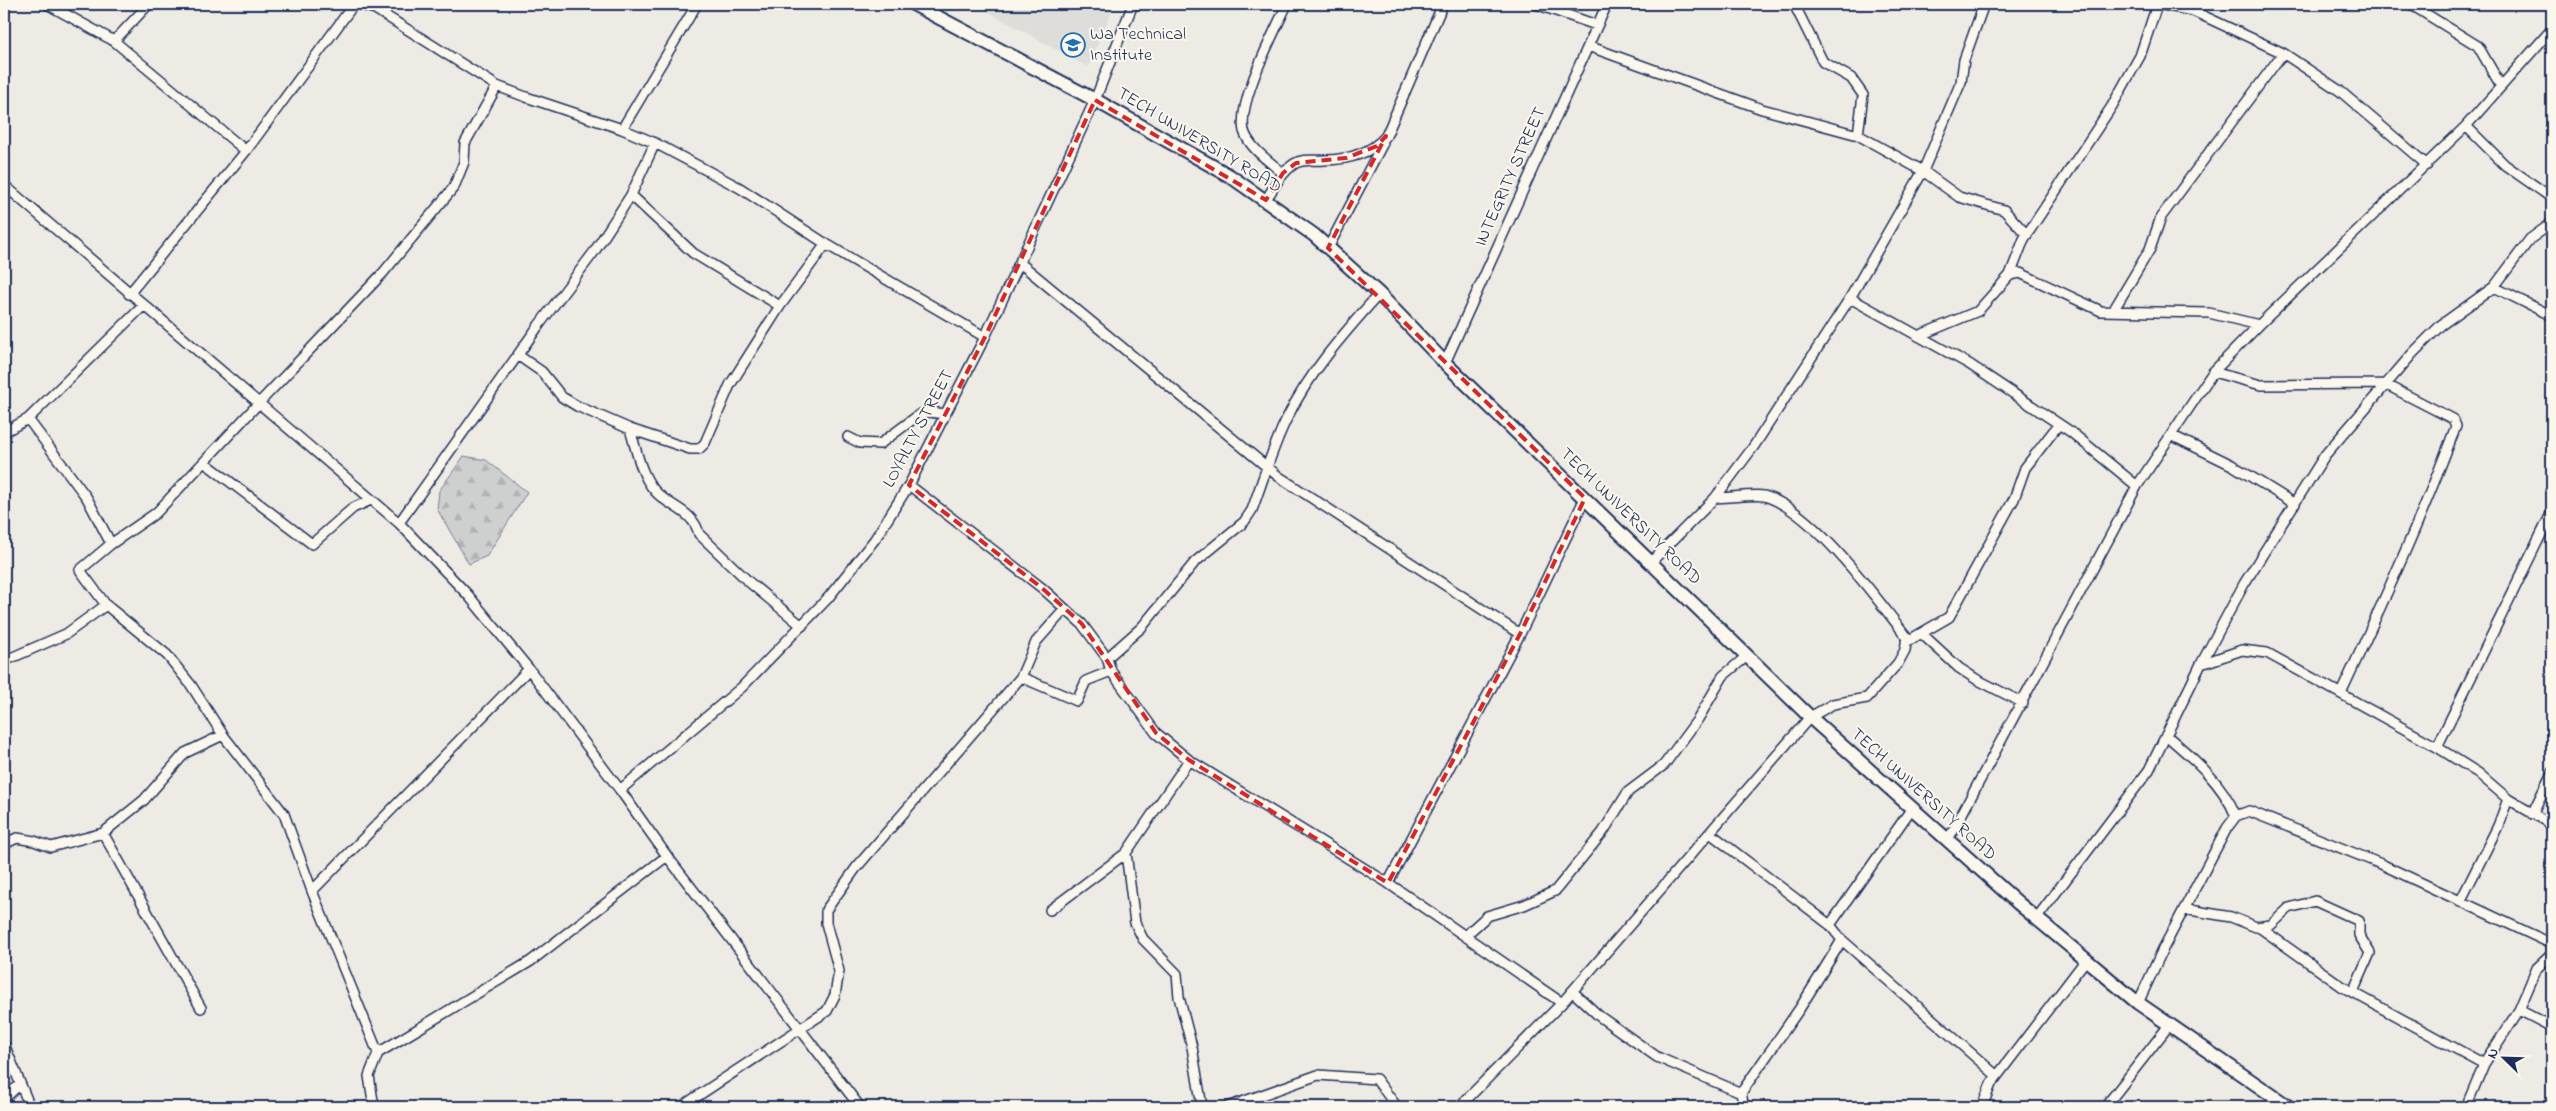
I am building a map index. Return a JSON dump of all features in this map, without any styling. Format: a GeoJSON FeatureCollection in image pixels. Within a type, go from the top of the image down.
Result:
{"type":"FeatureCollection","features":[{"type":"Feature","properties":{"kind":"street"},"geometry":{"type":"LineString","coordinates":[[47,4],[114,41],[246,150]]}},
{"type":"Feature","properties":{"kind":"street"},"geometry":{"type":"LineString","coordinates":[[114,41],[149,4]]}},
{"type":"Feature","properties":{"kind":"street"},"geometry":{"type":"LineString","coordinates":[[129,294],[246,150],[354,4]]}},
{"type":"Feature","properties":{"kind":"street"},"geometry":{"type":"LineString","coordinates":[[359,4],[375,9],[497,86],[655,142],[740,188],[826,244],[985,337]]}},
{"type":"Feature","properties":{"kind":"street"},"geometry":{"type":"LineString","coordinates":[[622,129],[697,4]]}},
{"type":"Feature","properties":{"kind":"street","name":"TECH UNIVERSITY ROAD"},"geometry":{"type":"LineString","coordinates":[[913,4],[1095,100],[1230,176],[1266,200],[1328,248],[1379,294],[1445,363],[1810,717],[2036,919],[2086,961],[2138,1003],[2289,1107]]}},
{"type":"Feature","properties":{"kind":"street","name":"LOYALTY STREET"},"geometry":{"type":"LineString","coordinates":[[620,790],[742,686],[828,598],[875,539],[909,485],[985,337],[1095,100],[1134,4]]}},
{"type":"Feature","properties":{"kind":"street"},"geometry":{"type":"LineString","coordinates":[[1283,173],[1255,149],[1244,131],[1245,108],[1258,69],[1288,4]]}},
{"type":"Feature","properties":{"kind":"street"},"geometry":{"type":"LineString","coordinates":[[1328,248],[1386,136],[1443,4]]}},
{"type":"Feature","properties":{"kind":"street"},"geometry":{"type":"LineString","coordinates":[[1536,4],[1596,25]]}},
{"type":"Feature","properties":{"kind":"street","name":"INTEGRITY STREET"},"geometry":{"type":"LineString","coordinates":[[1445,363],[1606,4]]}},
{"type":"Feature","properties":{"kind":"street"},"geometry":{"type":"LineString","coordinates":[[1794,4],[1823,62],[1851,78],[1863,95],[1858,135]]}},
{"type":"Feature","properties":{"kind":"street"},"geometry":{"type":"LineString","coordinates":[[1650,563],[1715,498],[1754,446],[1850,298],[1923,170],[1961,82],[1964,60],[1984,4]]}},
{"type":"Feature","properties":{"kind":"street"},"geometry":{"type":"LineString","coordinates":[[1918,336],[1978,311],[2010,275],[2027,235],[2112,106],[2140,56],[2156,4],[2193,11],[2283,53],[2340,91],[2427,165]]}},
{"type":"Feature","properties":{"kind":"street"},"geometry":{"type":"LineString","coordinates":[[2410,4],[2478,46],[2501,86]]}},
{"type":"Feature","properties":{"kind":"street"},"geometry":{"type":"LineString","coordinates":[[1948,840],[2023,703],[2137,486],[2213,372],[2259,325],[2466,126],[2552,29]]}},
{"type":"Feature","properties":{"kind":"street"},"geometry":{"type":"LineString","coordinates":[[1588,46],[1762,109],[1858,135],[1923,170],[1959,197],[2004,210],[2027,235]]}},
{"type":"Feature","properties":{"kind":"street"},"geometry":{"type":"LineString","coordinates":[[2113,311],[2150,249],[2161,217],[2283,53]]}},
{"type":"Feature","properties":{"kind":"street"},"geometry":{"type":"LineString","coordinates":[[378,1053],[312,891],[284,814],[223,735],[191,685],[167,655],[106,605],[80,570],[111,544],[156,513],[384,273],[454,187],[464,162],[465,142],[497,86]]}},
{"type":"Feature","properties":{"kind":"street"},"geometry":{"type":"LineString","coordinates":[[2466,126],[2505,166],[2552,198]]}},
{"type":"Feature","properties":{"kind":"street"},"geometry":{"type":"LineString","coordinates":[[1266,200],[1283,173],[1296,163],[1306,160],[1346,158],[1370,152],[1386,136]]}},
{"type":"Feature","properties":{"kind":"street"},"geometry":{"type":"LineString","coordinates":[[399,523],[519,356],[539,325],[594,252],[631,195],[655,142]]}},
{"type":"Feature","properties":{"kind":"street"},"geometry":{"type":"LineString","coordinates":[[4,185],[143,306],[399,523],[468,595],[529,670],[620,790],[667,856],[860,1107]]}},
{"type":"Feature","properties":{"kind":"street"},"geometry":{"type":"LineString","coordinates":[[631,195],[692,253],[780,306]]}},
{"type":"Feature","properties":{"kind":"street"},"geometry":{"type":"LineString","coordinates":[[2036,919],[2149,770],[2201,664],[2244,584],[2325,455],[2385,384],[2441,325],[2494,287],[2530,239],[2552,223]]}},
{"type":"Feature","properties":{"kind":"street"},"geometry":{"type":"LineString","coordinates":[[519,356],[542,372],[562,397],[577,406],[630,429],[690,449],[699,448],[705,443],[730,384],[780,306],[826,244]]}},
{"type":"Feature","properties":{"kind":"street"},"geometry":{"type":"LineString","coordinates":[[1020,263],[1267,467],[1520,634]]}},
{"type":"Feature","properties":{"kind":"street"},"geometry":{"type":"LineString","coordinates":[[2010,275],[2020,273],[2101,311],[2210,314],[2259,325]]}},
{"type":"Feature","properties":{"kind":"street"},"geometry":{"type":"LineString","coordinates":[[2494,287],[2552,316]]}},
{"type":"Feature","properties":{"kind":"street"},"geometry":{"type":"LineString","coordinates":[[1107,658],[1142,627],[1195,562],[1244,522],[1252,510],[1286,420],[1307,383],[1353,323],[1379,294]]}},
{"type":"Feature","properties":{"kind":"street"},"geometry":{"type":"LineString","coordinates":[[1850,298],[1969,364],[2059,424],[2137,486]]}},
{"type":"Feature","properties":{"kind":"street"},"geometry":{"type":"LineString","coordinates":[[4,432],[28,419],[143,306]]}},
{"type":"Feature","properties":{"kind":"street"},"geometry":{"type":"LineString","coordinates":[[2213,372],[2261,385],[2385,384],[2453,419],[2456,426],[2387,595],[2341,693]]}},
{"type":"Feature","properties":{"kind":"street"},"geometry":{"type":"LineString","coordinates":[[848,437],[860,443],[880,444],[920,414],[929,412],[946,414]]}},
{"type":"Feature","properties":{"kind":"street"},"geometry":{"type":"LineString","coordinates":[[28,419],[87,498],[111,544]]}},
{"type":"Feature","properties":{"kind":"street"},"geometry":{"type":"LineString","coordinates":[[1906,642],[1949,616],[2014,499],[2025,468],[2059,424]]}},
{"type":"Feature","properties":{"kind":"street"},"geometry":{"type":"LineString","coordinates":[[630,429],[654,491],[664,500],[690,515],[697,524],[699,534],[749,582],[802,626]]}},
{"type":"Feature","properties":{"kind":"street"},"geometry":{"type":"LineString","coordinates":[[2172,435],[2232,465],[2295,504]]}},
{"type":"Feature","properties":{"kind":"street"},"geometry":{"type":"LineString","coordinates":[[204,462],[312,544],[353,508],[371,500]]}},
{"type":"Feature","properties":{"kind":"street"},"geometry":{"type":"LineString","coordinates":[[909,485],[1042,588],[1082,624],[1107,658],[1111,671],[1156,733],[1189,760],[1388,883],[1562,1003]]}},
{"type":"Feature","properties":{"kind":"street"},"geometry":{"type":"LineString","coordinates":[[1459,1107],[1562,1003],[1810,717],[1833,704],[1867,698],[1898,663],[1905,650],[1906,637],[1860,578],[1795,512],[1764,496],[1715,498]]}},
{"type":"Feature","properties":{"kind":"street"},"geometry":{"type":"LineString","coordinates":[[1388,883],[1520,634],[1585,498]]}},
{"type":"Feature","properties":{"kind":"street"},"geometry":{"type":"LineString","coordinates":[[2437,747],[2552,512]]}},
{"type":"Feature","properties":{"kind":"street"},"geometry":{"type":"LineString","coordinates":[[4,661],[66,634],[106,605]]}},
{"type":"Feature","properties":{"kind":"street"},"geometry":{"type":"LineString","coordinates":[[681,1107],[827,1011],[835,995],[839,971],[826,923],[826,910],[856,868],[1021,677],[1036,642],[1065,609]]}},
{"type":"Feature","properties":{"kind":"street"},"geometry":{"type":"LineString","coordinates":[[1921,633],[1959,668],[1976,680],[2023,703]]}},
{"type":"Feature","properties":{"kind":"street"},"geometry":{"type":"LineString","coordinates":[[2201,664],[2242,650],[2267,653],[2437,747],[2478,773],[2508,799],[2552,826]]}},
{"type":"Feature","properties":{"kind":"street"},"geometry":{"type":"LineString","coordinates":[[1465,936],[1487,916],[1524,906],[1555,891],[1603,832],[1628,792],[1664,765],[1698,719],[1723,676],[1747,656]]}},
{"type":"Feature","properties":{"kind":"street"},"geometry":{"type":"LineString","coordinates":[[312,891],[529,670]]}},
{"type":"Feature","properties":{"kind":"street"},"geometry":{"type":"LineString","coordinates":[[1021,677],[1077,701],[1086,681],[1111,671]]}},
{"type":"Feature","properties":{"kind":"street"},"geometry":{"type":"LineString","coordinates":[[4,844],[17,838],[51,847],[103,833],[144,800],[184,753],[223,735]]}},
{"type":"Feature","properties":{"kind":"street"},"geometry":{"type":"LineString","coordinates":[[2166,735],[2201,765],[2230,799],[2236,816]]}},
{"type":"Feature","properties":{"kind":"street"},"geometry":{"type":"LineString","coordinates":[[1050,910],[1126,853],[1189,760]]}},
{"type":"Feature","properties":{"kind":"street"},"geometry":{"type":"LineString","coordinates":[[2532,814],[2552,773]]}},
{"type":"Feature","properties":{"kind":"street"},"geometry":{"type":"LineString","coordinates":[[2460,902],[2498,826],[2508,799]]}},
{"type":"Feature","properties":{"kind":"street"},"geometry":{"type":"LineString","coordinates":[[1830,925],[1912,808]]}},
{"type":"Feature","properties":{"kind":"street"},"geometry":{"type":"LineString","coordinates":[[2138,1003],[2163,949],[2236,816],[2249,811],[2381,864],[2552,944]]}},
{"type":"Feature","properties":{"kind":"street"},"geometry":{"type":"LineString","coordinates":[[103,833],[201,1008]]}},
{"type":"Feature","properties":{"kind":"street"},"geometry":{"type":"LineString","coordinates":[[1710,833],[1830,925],[1842,940],[1997,1076]]}},
{"type":"Feature","properties":{"kind":"street"},"geometry":{"type":"LineString","coordinates":[[1126,853],[1135,923],[1143,939],[1177,974],[1178,997],[1192,1047],[1202,1107]]}},
{"type":"Feature","properties":{"kind":"street"},"geometry":{"type":"LineString","coordinates":[[374,1107],[369,1076],[378,1053],[531,961],[667,856]]}},
{"type":"Feature","properties":{"kind":"street"},"geometry":{"type":"LineString","coordinates":[[2259,927],[2271,925],[2289,908],[2315,901],[2359,922],[2360,935],[2370,953],[2353,992]]}},
{"type":"Feature","properties":{"kind":"street"},"geometry":{"type":"LineString","coordinates":[[2184,909],[2231,917],[2259,927],[2353,992],[2484,1064]]}},
{"type":"Feature","properties":{"kind":"street"},"geometry":{"type":"LineString","coordinates":[[1744,1107],[1741,1094],[1800,1008],[1842,940]]}},
{"type":"Feature","properties":{"kind":"street"},"geometry":{"type":"LineString","coordinates":[[2466,1107],[2484,1064],[2519,1010],[2536,968],[2552,954]]}},
{"type":"Feature","properties":{"kind":"street"},"geometry":{"type":"LineString","coordinates":[[1982,1107],[1991,1084],[2086,961]]}},
{"type":"Feature","properties":{"kind":"street"},"geometry":{"type":"LineString","coordinates":[[1572,991],[1599,1016],[1657,1057],[1741,1094]]}},
{"type":"Feature","properties":{"kind":"street"},"geometry":{"type":"LineString","coordinates":[[2519,1010],[2552,1026]]}},
{"type":"Feature","properties":{"kind":"street"},"geometry":{"type":"LineString","coordinates":[[2105,1107],[2170,1024]]}},
{"type":"Feature","properties":{"kind":"street"},"geometry":{"type":"LineString","coordinates":[[4,1044],[30,1107]]}},
{"type":"Feature","properties":{"kind":"street"},"geometry":{"type":"LineString","coordinates":[[1228,1107],[1318,1075],[1376,1079],[1397,1107]]}},
{"type":"Feature","properties":{"kind":"street"},"geometry":{"type":"LineString","coordinates":[[4,1099],[20,1084]]}},
{"type":"Feature","properties":{"kind":"highlighted area"},"geometry":{"type":"Polygon","coordinates":[[[1095,100],[1266,200],[1283,173],[1296,163],[1346,158],[1377,146],[1386,136],[1328,248],[1585,498],[1520,634],[1388,883],[1189,760],[1156,733],[1082,624],[1042,588],[909,485],[985,337],[1095,100]]]}},
{"type":"Feature","properties":{"kind":"shaded area","name":"Wa Technical Institute"},"geometry":{"type":"Polygon","coordinates":[[[974,4],[1115,4],[1088,67],[974,4]]]}},
{"type":"Feature","properties":{"kind":"green space"},"geometry":{"type":"Polygon","coordinates":[[[464,456],[486,460],[527,492],[487,556],[469,564],[437,509],[439,491],[464,456]]]}},
{"type":"Feature","properties":{"kind":"place","name":"Wa Technical Institute"},"geometry":{"type":"Point","coordinates":[1073,45]}}]}
